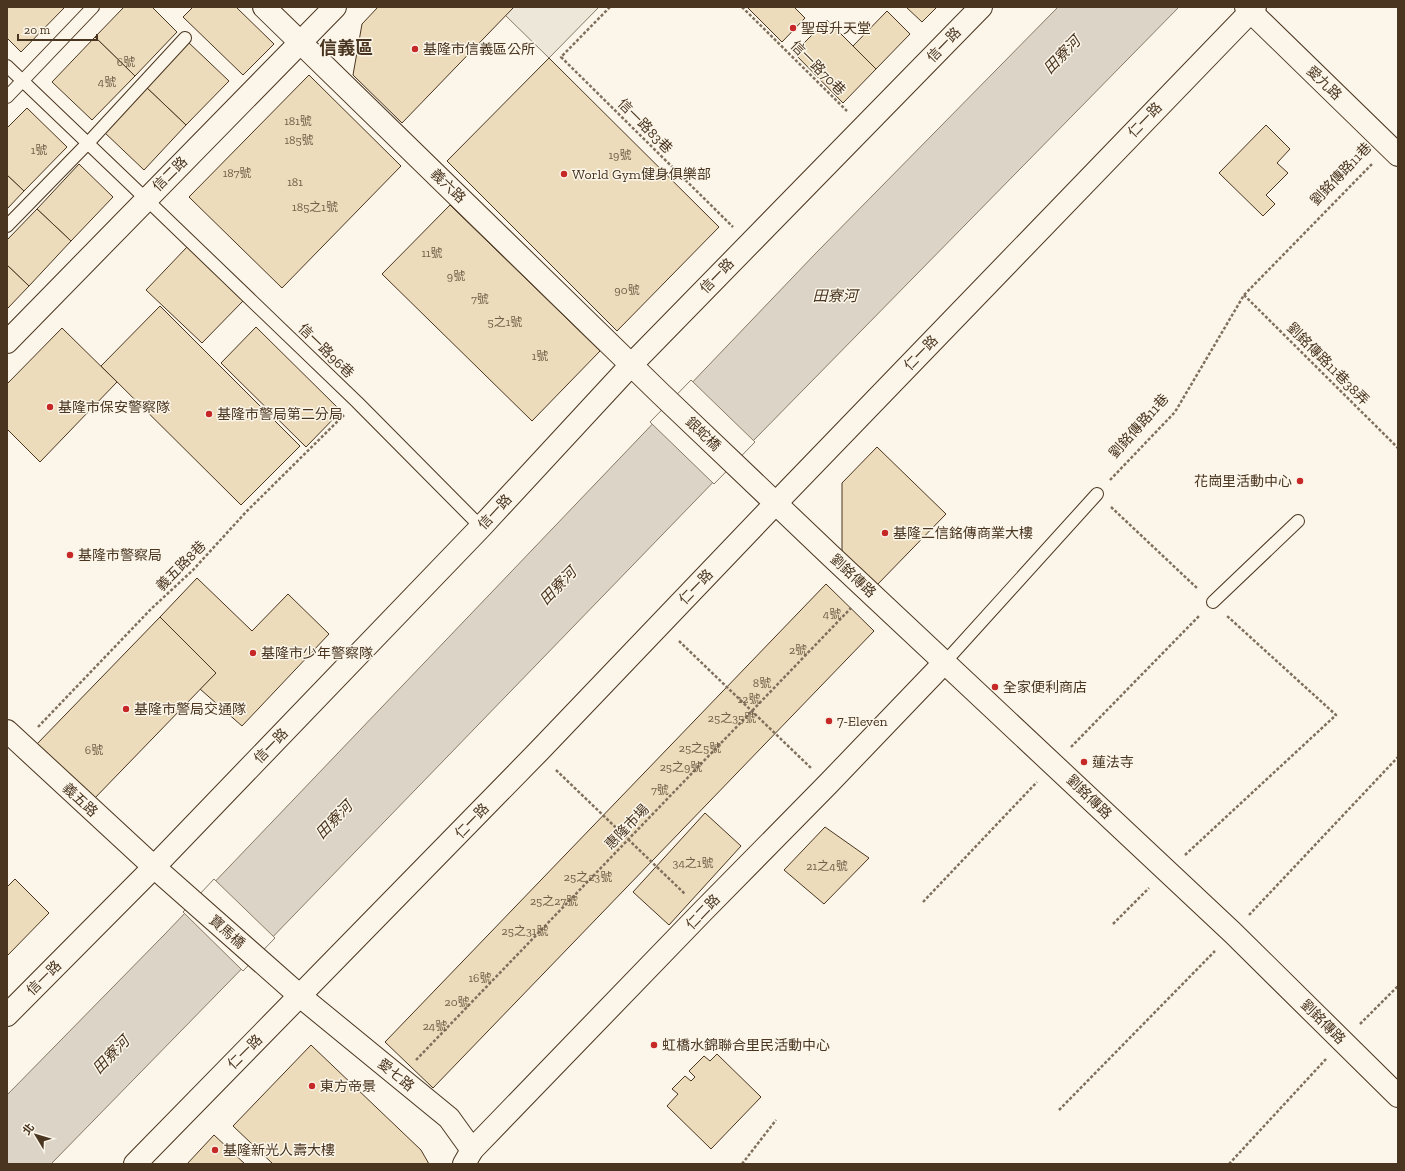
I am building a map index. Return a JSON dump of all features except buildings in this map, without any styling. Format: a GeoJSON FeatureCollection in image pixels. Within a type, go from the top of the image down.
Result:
{"type":"FeatureCollection","features":[{"type":"Feature","properties":{"kind":"street","name":"義六路"},"geometry":{"type":"LineString","coordinates":[[264,7],[631,365]]}},
{"type":"Feature","properties":{"kind":"street","name":"信二路"},"geometry":{"type":"LineString","coordinates":[[7,342],[146,198],[335,7]]}},
{"type":"Feature","properties":{"kind":"street","name":"信一路"},"geometry":{"type":"LineString","coordinates":[[7,1015],[154,867],[481,527],[631,365],[981,7]]}},
{"type":"Feature","properties":{"kind":"street","name":"愛九路"},"geometry":{"type":"LineString","coordinates":[[1250,8],[1393,151]]}},
{"type":"Feature","properties":{"kind":"street","name":"仁一路"},"geometry":{"type":"LineString","coordinates":[[134,1164],[538,752],[1250,8]]}},
{"type":"Feature","properties":{"kind":"street","name":"銀蛇橋"},"geometry":{"type":"LineString","coordinates":[[631,365],[776,504]]}},
{"type":"Feature","properties":{"kind":"street","name":"劉銘傳路"},"geometry":{"type":"LineString","coordinates":[[776,504],[1233,933],[1398,1096]]}},
{"type":"Feature","properties":{"kind":"street","name":"仁二路"},"geometry":{"type":"LineString","coordinates":[[472,1159],[703,911],[945,662]]}},
{"type":"Feature","properties":{"kind":"street","name":"義五路"},"geometry":{"type":"LineString","coordinates":[[14,738],[154,867]]}},
{"type":"Feature","properties":{"kind":"street","name":"寶馬橋"},"geometry":{"type":"LineString","coordinates":[[154,867],[300,996]]}},
{"type":"Feature","properties":{"kind":"street","name":"愛七路"},"geometry":{"type":"LineString","coordinates":[[300,996],[449,1118],[472,1159]]}},
{"type":"Feature","properties":{"kind":"lane"},"geometry":{"type":"LineString","coordinates":[[7,97],[93,7]]}},
{"type":"Feature","properties":{"kind":"lane"},"geometry":{"type":"LineString","coordinates":[[7,226],[88,143],[185,38]]}},
{"type":"Feature","properties":{"kind":"lane","name":"信一路96巷"},"geometry":{"type":"LineString","coordinates":[[7,66],[357,402],[481,527]]}},
{"type":"Feature","properties":{"kind":"lane"},"geometry":{"type":"LineString","coordinates":[[945,662],[1097,494]]}},
{"type":"Feature","properties":{"kind":"lane"},"geometry":{"type":"LineString","coordinates":[[1213,602],[1298,521]]}},
{"type":"Feature","properties":{"kind":"path","name":"信一路83巷"},"geometry":{"type":"LineString","coordinates":[[610,7],[561,57],[749,243]]}},
{"type":"Feature","properties":{"kind":"path","name":"信一路70巷"},"geometry":{"type":"LineString","coordinates":[[742,7],[864,127]]}},
{"type":"Feature","properties":{"kind":"path","name":"劉銘傳路11巷"},"geometry":{"type":"LineString","coordinates":[[1097,494],[1175,412],[1244,295],[1393,151]]}},
{"type":"Feature","properties":{"kind":"path","name":"劉銘傳路11巷38弄"},"geometry":{"type":"LineString","coordinates":[[1244,295],[1398,448]]}},
{"type":"Feature","properties":{"kind":"path","name":"義五路8巷"},"geometry":{"type":"LineString","coordinates":[[14,738],[193,570],[246,512],[357,402]]}},
{"type":"Feature","properties":{"kind":"path"},"geometry":{"type":"LineString","coordinates":[[1097,494],[1336,715],[1167,871],[1113,924]]}},
{"type":"Feature","properties":{"kind":"path","name":"惠隆市場"},"geometry":{"type":"LineString","coordinates":[[400,1077],[868,591]]}},
{"type":"Feature","properties":{"kind":"path"},"geometry":{"type":"LineString","coordinates":[[923,902],[1054,764],[1213,602]]}},
{"type":"Feature","properties":{"kind":"path"},"geometry":{"type":"LineString","coordinates":[[661,624],[828,784]]}},
{"type":"Feature","properties":{"kind":"path"},"geometry":{"type":"LineString","coordinates":[[538,752],[703,911]]}},
{"type":"Feature","properties":{"kind":"path"},"geometry":{"type":"LineString","coordinates":[[1229,1164],[1343,1041],[1398,986]]}},
{"type":"Feature","properties":{"kind":"path"},"geometry":{"type":"LineString","coordinates":[[742,1164],[776,1120]]}},
{"type":"Feature","properties":{"kind":"shaded area"},"geometry":{"type":"Polygon","coordinates":[[[514,7],[599,7],[549,58],[505,15],[514,7]]]}},
{"type":"Feature","properties":{"kind":"water","name":"田寮河"},"geometry":{"type":"Polygon","coordinates":[[[1058,7],[1179,7],[754,440],[51,1164],[7,1164],[7,1095],[164,935],[815,254],[1058,7]]]}},
{"type":"Feature","properties":{"kind":"pier"},"geometry":{"type":"Polygon","coordinates":[[[691,380],[755,442],[714,484],[650,422],[691,380]]]}},
{"type":"Feature","properties":{"kind":"pier"},"geometry":{"type":"Polygon","coordinates":[[[214,879],[275,938],[243,971],[183,912],[214,879]]]}},
{"type":"Feature","properties":{"kind":"place","name":"聖母升天堂"},"geometry":{"type":"Point","coordinates":[793,28]}},
{"type":"Feature","properties":{"kind":"place","name":"基隆市信義區公所"},"geometry":{"type":"Point","coordinates":[415,49]}},
{"type":"Feature","properties":{"kind":"place","name":"World Gym健身俱樂部"},"geometry":{"type":"Point","coordinates":[564,174]}},
{"type":"Feature","properties":{"kind":"place","name":"基隆市保安警察隊"},"geometry":{"type":"Point","coordinates":[50,407]}},
{"type":"Feature","properties":{"kind":"place","name":"基隆市警局第二分局"},"geometry":{"type":"Point","coordinates":[209,414]}},
{"type":"Feature","properties":{"kind":"place","name":"花崗里活動中心"},"geometry":{"type":"Point","coordinates":[1300,481]}},
{"type":"Feature","properties":{"kind":"place","name":"基隆二信銘傳商業大樓"},"geometry":{"type":"Point","coordinates":[885,533]}},
{"type":"Feature","properties":{"kind":"place","name":"基隆市警察局"},"geometry":{"type":"Point","coordinates":[70,555]}},
{"type":"Feature","properties":{"kind":"place","name":"基隆市少年警察隊"},"geometry":{"type":"Point","coordinates":[253,653]}},
{"type":"Feature","properties":{"kind":"place","name":"全家便利商店"},"geometry":{"type":"Point","coordinates":[995,687]}},
{"type":"Feature","properties":{"kind":"place","name":"基隆市警局交通隊"},"geometry":{"type":"Point","coordinates":[126,709]}},
{"type":"Feature","properties":{"kind":"place","name":"7-Eleven"},"geometry":{"type":"Point","coordinates":[829,721]}},
{"type":"Feature","properties":{"kind":"place","name":"蓮法寺"},"geometry":{"type":"Point","coordinates":[1084,762]}},
{"type":"Feature","properties":{"kind":"place","name":"虹橋水錦聯合里民活動中心"},"geometry":{"type":"Point","coordinates":[654,1045]}},
{"type":"Feature","properties":{"kind":"place","name":"東方帝景"},"geometry":{"type":"Point","coordinates":[312,1086]}},
{"type":"Feature","properties":{"kind":"place","name":"基隆新光人壽大樓"},"geometry":{"type":"Point","coordinates":[215,1150]}},
{"type":"Feature","properties":{"kind":"district","name":"信義區"},"geometry":{"type":"Point","coordinates":[346,48]}}]}
